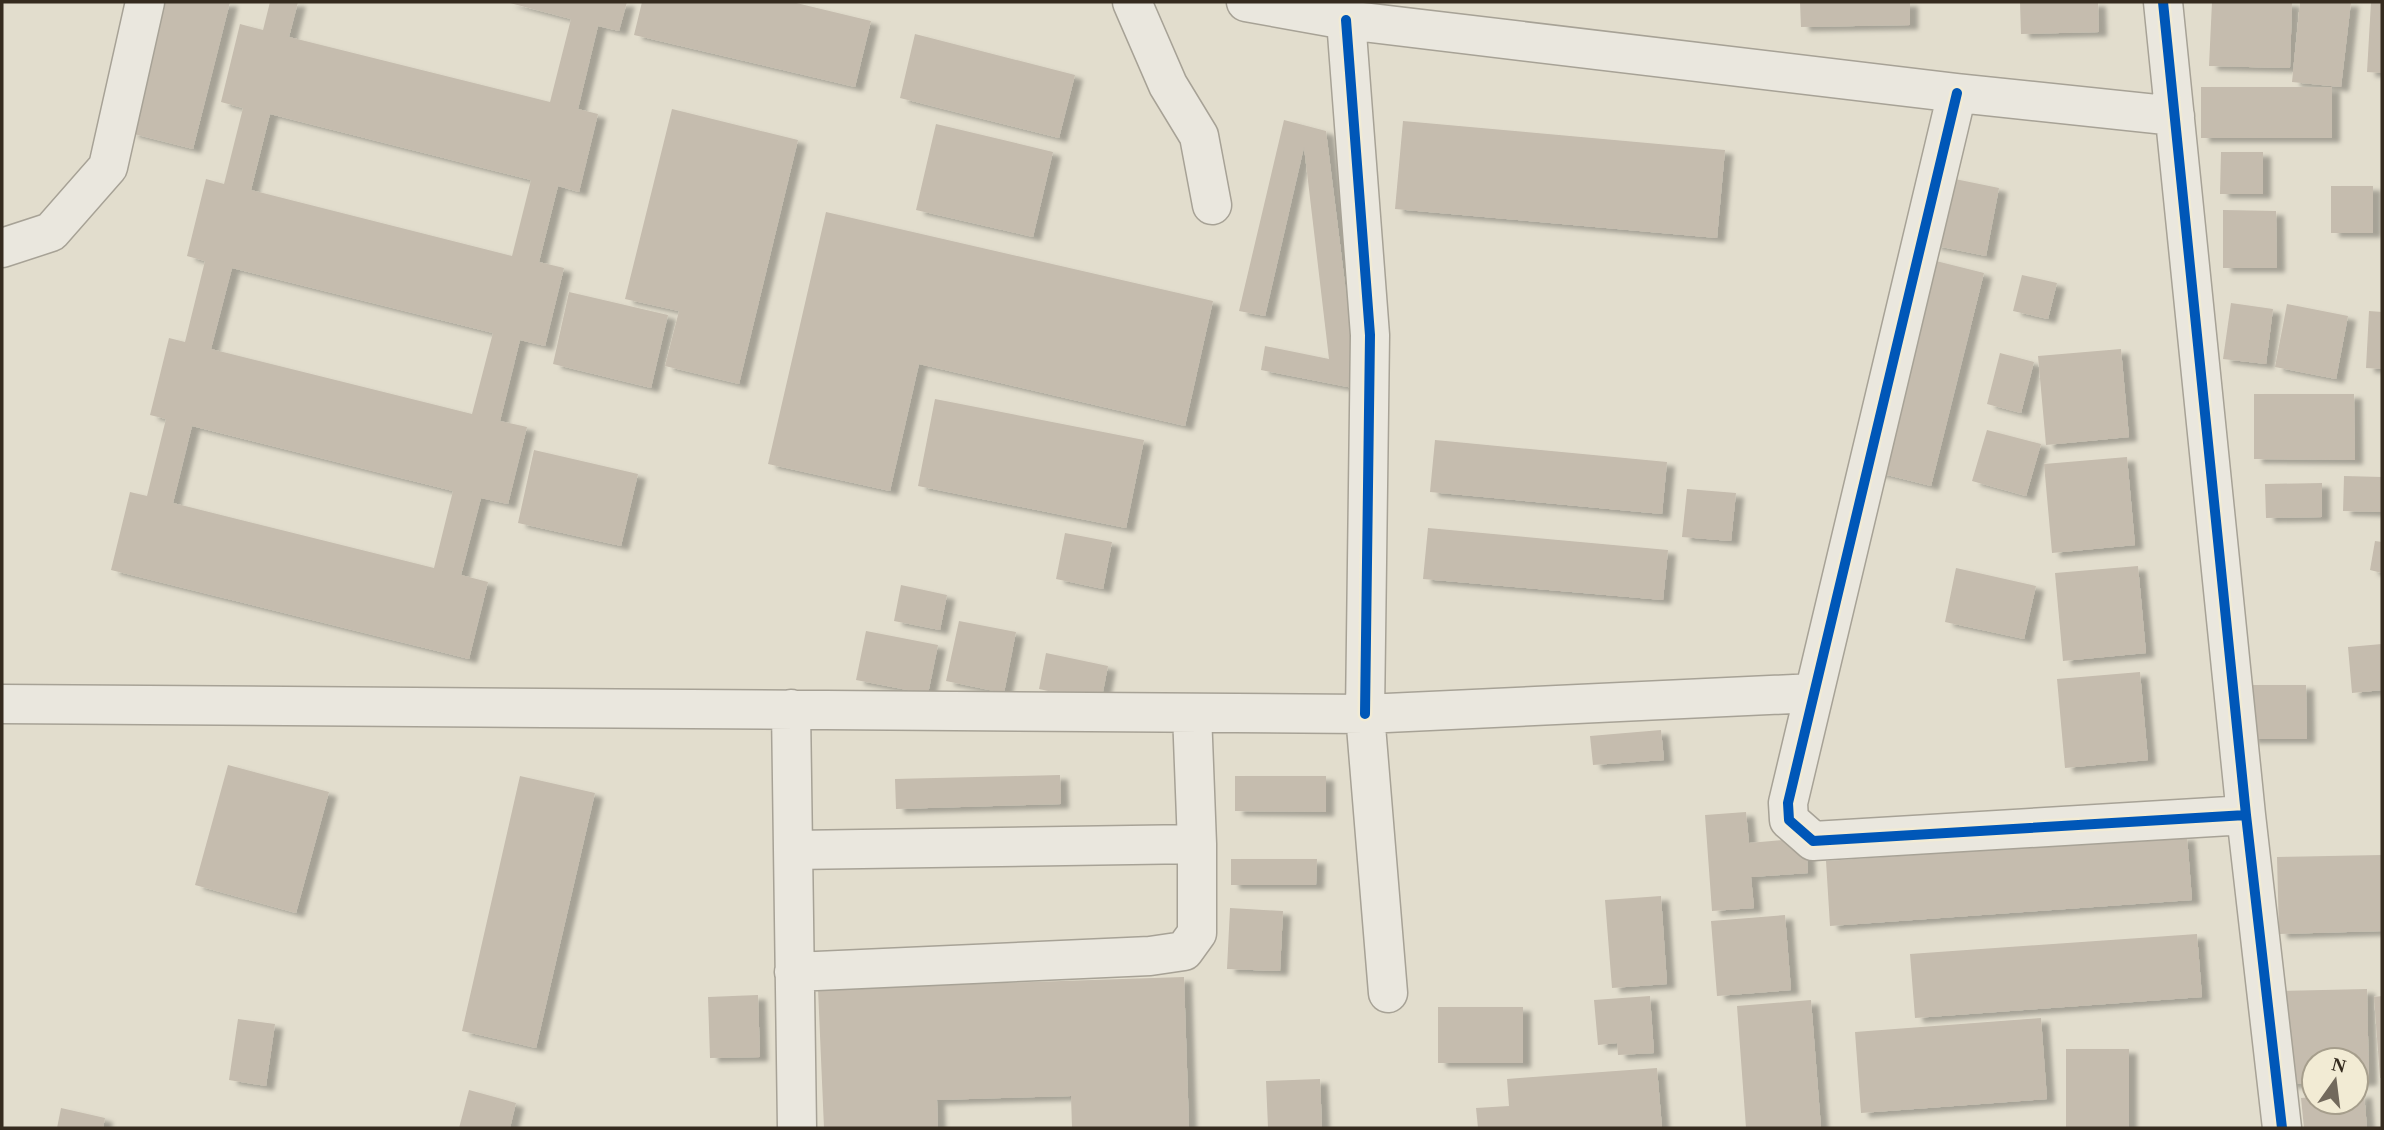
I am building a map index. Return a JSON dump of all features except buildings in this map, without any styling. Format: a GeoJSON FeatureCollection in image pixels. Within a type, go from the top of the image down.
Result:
{"type":"FeatureCollection","features":[{"type":"Feature","properties":{"kind":"street"},"geometry":{"type":"LineString","coordinates":[[2,248],[51,232],[108,167],[145,2]]}},
{"type":"Feature","properties":{"kind":"street"},"geometry":{"type":"LineString","coordinates":[[1132,2],[1168,85],[1199,136],[1212,205]]}},
{"type":"Feature","properties":{"kind":"street"},"geometry":{"type":"LineString","coordinates":[[1246,2],[1346,20],[1957,93],[2175,116]]}},
{"type":"Feature","properties":{"kind":"street"},"geometry":{"type":"LineString","coordinates":[[2163,2],[2246,815],[2282,1128]]}},
{"type":"Feature","properties":{"kind":"street"},"geometry":{"type":"LineString","coordinates":[[1346,20],[1370,335],[1365,714],[1388,993]]}},
{"type":"Feature","properties":{"kind":"street"},"geometry":{"type":"LineString","coordinates":[[1957,93],[1788,803],[1789,820],[1813,841],[2246,815]]}},
{"type":"Feature","properties":{"kind":"street"},"geometry":{"type":"LineString","coordinates":[[2,704],[1365,714],[1814,693]]}},
{"type":"Feature","properties":{"kind":"street"},"geometry":{"type":"LineString","coordinates":[[791,709],[797,1128]]}},
{"type":"Feature","properties":{"kind":"street"},"geometry":{"type":"LineString","coordinates":[[794,972],[1150,956],[1184,951],[1196,933],[1197,844],[1192,713]]}},
{"type":"Feature","properties":{"kind":"street"},"geometry":{"type":"LineString","coordinates":[[793,850],[1197,844]]}},
{"type":"Feature","properties":{"kind":"cycle path"},"geometry":{"type":"LineString","coordinates":[[2163,2],[2246,815],[2282,1128]]}},
{"type":"Feature","properties":{"kind":"cycle path"},"geometry":{"type":"LineString","coordinates":[[1346,20],[1370,335],[1365,714]]}},
{"type":"Feature","properties":{"kind":"cycle path"},"geometry":{"type":"LineString","coordinates":[[1957,93],[1788,803],[1789,820],[1813,841],[2246,815]]}}]}
